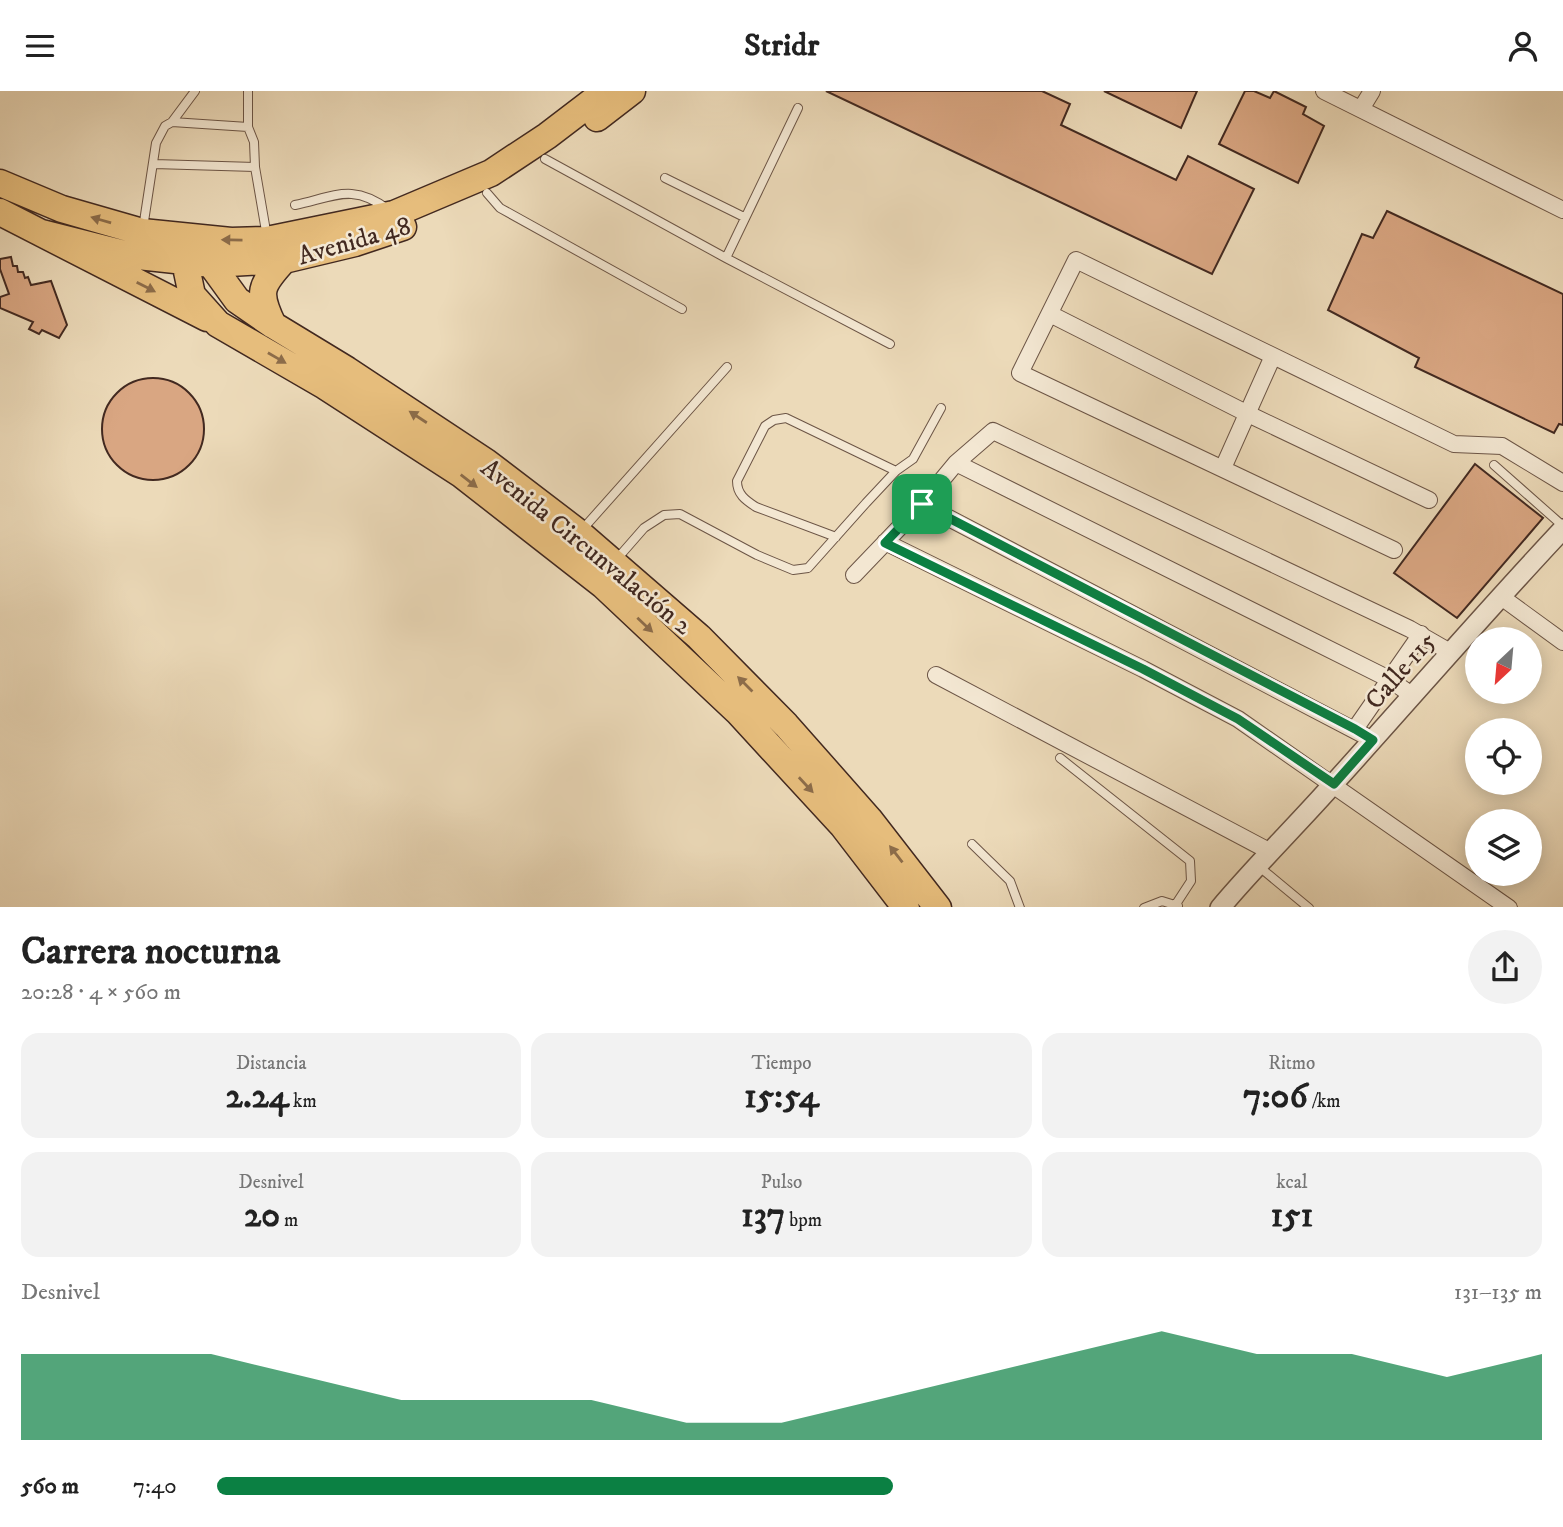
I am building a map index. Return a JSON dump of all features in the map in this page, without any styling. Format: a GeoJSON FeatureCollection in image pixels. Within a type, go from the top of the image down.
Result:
{"type":"FeatureCollection","features":[{"type":"Feature","properties":{"kind":"highway","name":"Avenida 48"},"geometry":{"type":"LineString","coordinates":[[42,233],[130,255],[189,250],[231,241],[267,240],[394,214],[491,173],[547,137],[606,91]]}},
{"type":"Feature","properties":{"kind":"highway","name":"Avenida 48"},"geometry":{"type":"LineString","coordinates":[[212,264],[284,260],[368,238],[443,213],[487,193],[545,159],[632,91]]}},
{"type":"Feature","properties":{"kind":"highway"},"geometry":{"type":"LineString","coordinates":[[0,183],[62,209],[142,232],[189,250]]}},
{"type":"Feature","properties":{"kind":"highway"},"geometry":{"type":"LineString","coordinates":[[0,212],[218,324]]}},
{"type":"Feature","properties":{"kind":"highway","name":"Avenida Circunvalación 2"},"geometry":{"type":"LineString","coordinates":[[189,250],[212,264],[237,300],[486,462],[614,562],[699,637],[786,725],[869,819],[937,907]]}},
{"type":"Feature","properties":{"kind":"highway","name":"Avenida Circunvalación 2"},"geometry":{"type":"LineString","coordinates":[[189,250],[192,295],[218,324],[325,386],[461,474],[603,585],[738,712],[843,826],[905,907]]}},
{"type":"Feature","properties":{"kind":"highway"},"geometry":{"type":"LineString","coordinates":[[273,325],[263,305],[261,291],[267,279],[284,260]]}},
{"type":"Feature","properties":{"kind":"street"},"geometry":{"type":"LineString","coordinates":[[1325,91],[1563,210]]}},
{"type":"Feature","properties":{"kind":"street"},"geometry":{"type":"LineString","coordinates":[[1361,109],[1372,91]]}},
{"type":"Feature","properties":{"kind":"street"},"geometry":{"type":"LineString","coordinates":[[1394,550],[1020,373],[1076,260],[1454,444],[1502,446],[1563,484]]}},
{"type":"Feature","properties":{"kind":"street"},"geometry":{"type":"LineString","coordinates":[[1050,314],[1246,413],[1429,500]]}},
{"type":"Feature","properties":{"kind":"street"},"geometry":{"type":"LineString","coordinates":[[1223,468],[1273,356]]}},
{"type":"Feature","properties":{"kind":"street"},"geometry":{"type":"LineString","coordinates":[[854,575],[922,504],[956,463],[993,431],[1421,634],[1450,652]]}},
{"type":"Feature","properties":{"kind":"street"},"geometry":{"type":"LineString","coordinates":[[956,463],[1389,679],[1413,696]]}},
{"type":"Feature","properties":{"kind":"street"},"geometry":{"type":"LineString","coordinates":[[922,504],[1373,740]]}},
{"type":"Feature","properties":{"kind":"street","name":"Calle 115"},"geometry":{"type":"LineString","coordinates":[[1228,902],[1263,858],[1334,784],[1563,527]]}},
{"type":"Feature","properties":{"kind":"street"},"geometry":{"type":"LineString","coordinates":[[885,543],[1143,669],[1238,719],[1508,907]]}},
{"type":"Feature","properties":{"kind":"street"},"geometry":{"type":"LineString","coordinates":[[1500,596],[1563,642]]}},
{"type":"Feature","properties":{"kind":"street"},"geometry":{"type":"LineString","coordinates":[[1355,729],[1421,634]]}},
{"type":"Feature","properties":{"kind":"street"},"geometry":{"type":"LineString","coordinates":[[936,675],[1263,858]]}},
{"type":"Feature","properties":{"kind":"lane"},"geometry":{"type":"LineString","coordinates":[[142,232],[156,143],[164,126],[172,122],[195,91]]}},
{"type":"Feature","properties":{"kind":"lane"},"geometry":{"type":"LineString","coordinates":[[248,91],[248,127],[253,135],[255,167],[267,240]]}},
{"type":"Feature","properties":{"kind":"lane"},"geometry":{"type":"LineString","coordinates":[[726,258],[798,108]]}},
{"type":"Feature","properties":{"kind":"lane"},"geometry":{"type":"LineString","coordinates":[[172,122],[248,127]]}},
{"type":"Feature","properties":{"kind":"lane"},"geometry":{"type":"LineString","coordinates":[[545,159],[890,344]]}},
{"type":"Feature","properties":{"kind":"lane"},"geometry":{"type":"LineString","coordinates":[[154,165],[255,167]]}},
{"type":"Feature","properties":{"kind":"lane"},"geometry":{"type":"LineString","coordinates":[[665,178],[744,217]]}},
{"type":"Feature","properties":{"kind":"lane"},"geometry":{"type":"LineString","coordinates":[[295,205],[352,192],[368,196],[394,214]]}},
{"type":"Feature","properties":{"kind":"lane"},"geometry":{"type":"LineString","coordinates":[[487,193],[500,208],[682,309]]}},
{"type":"Feature","properties":{"kind":"lane"},"geometry":{"type":"LineString","coordinates":[[579,533],[727,367]]}},
{"type":"Feature","properties":{"kind":"lane"},"geometry":{"type":"LineString","coordinates":[[614,562],[644,528],[664,515],[680,514],[757,555],[793,570],[808,568],[896,471],[913,459],[941,408]]}},
{"type":"Feature","properties":{"kind":"lane"},"geometry":{"type":"LineString","coordinates":[[835,537],[756,507],[737,490],[737,481],[765,426],[774,420],[786,418],[896,471]]}},
{"type":"Feature","properties":{"kind":"lane"},"geometry":{"type":"LineString","coordinates":[[1494,465],[1563,527]]}},
{"type":"Feature","properties":{"kind":"lane"},"geometry":{"type":"LineString","coordinates":[[1060,758],[1190,861],[1191,881],[1178,906],[1162,901],[1147,907]]}},
{"type":"Feature","properties":{"kind":"lane"},"geometry":{"type":"LineString","coordinates":[[972,844],[1010,881],[1020,907]]}},
{"type":"Feature","properties":{"kind":"lane"},"geometry":{"type":"LineString","coordinates":[[1263,858],[1307,907]]}},
{"type":"Feature","properties":{"kind":"building"},"geometry":{"type":"Polygon","coordinates":[[[826,91],[1042,91],[1070,104],[1061,125],[1176,180],[1188,156],[1254,189],[1212,274],[826,91]]]}},
{"type":"Feature","properties":{"kind":"building"},"geometry":{"type":"Polygon","coordinates":[[[1104,91],[1197,91],[1181,128],[1104,91]]]}},
{"type":"Feature","properties":{"kind":"building"},"geometry":{"type":"Polygon","coordinates":[[[1245,91],[1254,91],[1270,98],[1274,91],[1306,107],[1303,114],[1324,126],[1298,183],[1219,144],[1245,91]]]}},
{"type":"Feature","properties":{"kind":"building"},"geometry":{"type":"Polygon","coordinates":[[[1387,211],[1563,294],[1563,425],[1559,424],[1554,433],[1415,367],[1419,358],[1328,310],[1362,234],[1373,238],[1387,211]]]}},
{"type":"Feature","properties":{"kind":"building"},"geometry":{"type":"Polygon","coordinates":[[[11,257],[13,266],[17,266],[18,272],[23,272],[25,278],[28,277],[31,285],[51,281],[67,325],[59,338],[42,330],[39,334],[29,329],[33,322],[0,308],[0,297],[9,294],[0,269],[0,259],[11,257]]]}},
{"type":"Feature","properties":{"kind":"building"},"geometry":{"type":"Polygon","coordinates":[[[153,378],[172,382],[189,393],[200,410],[204,429],[200,448],[189,465],[172,476],[153,480],[134,476],[117,465],[106,448],[102,429],[106,410],[117,393],[134,382],[153,378]]]}},
{"type":"Feature","properties":{"kind":"building"},"geometry":{"type":"Polygon","coordinates":[[[1475,464],[1543,518],[1457,618],[1394,573],[1475,464]]]}},
{"type":"Feature","properties":{"kind":"route"},"geometry":{"type":"LineString","coordinates":[[922,504],[1373,740],[1334,784],[1238,719],[1143,669],[885,543],[922,504]]}}]}
